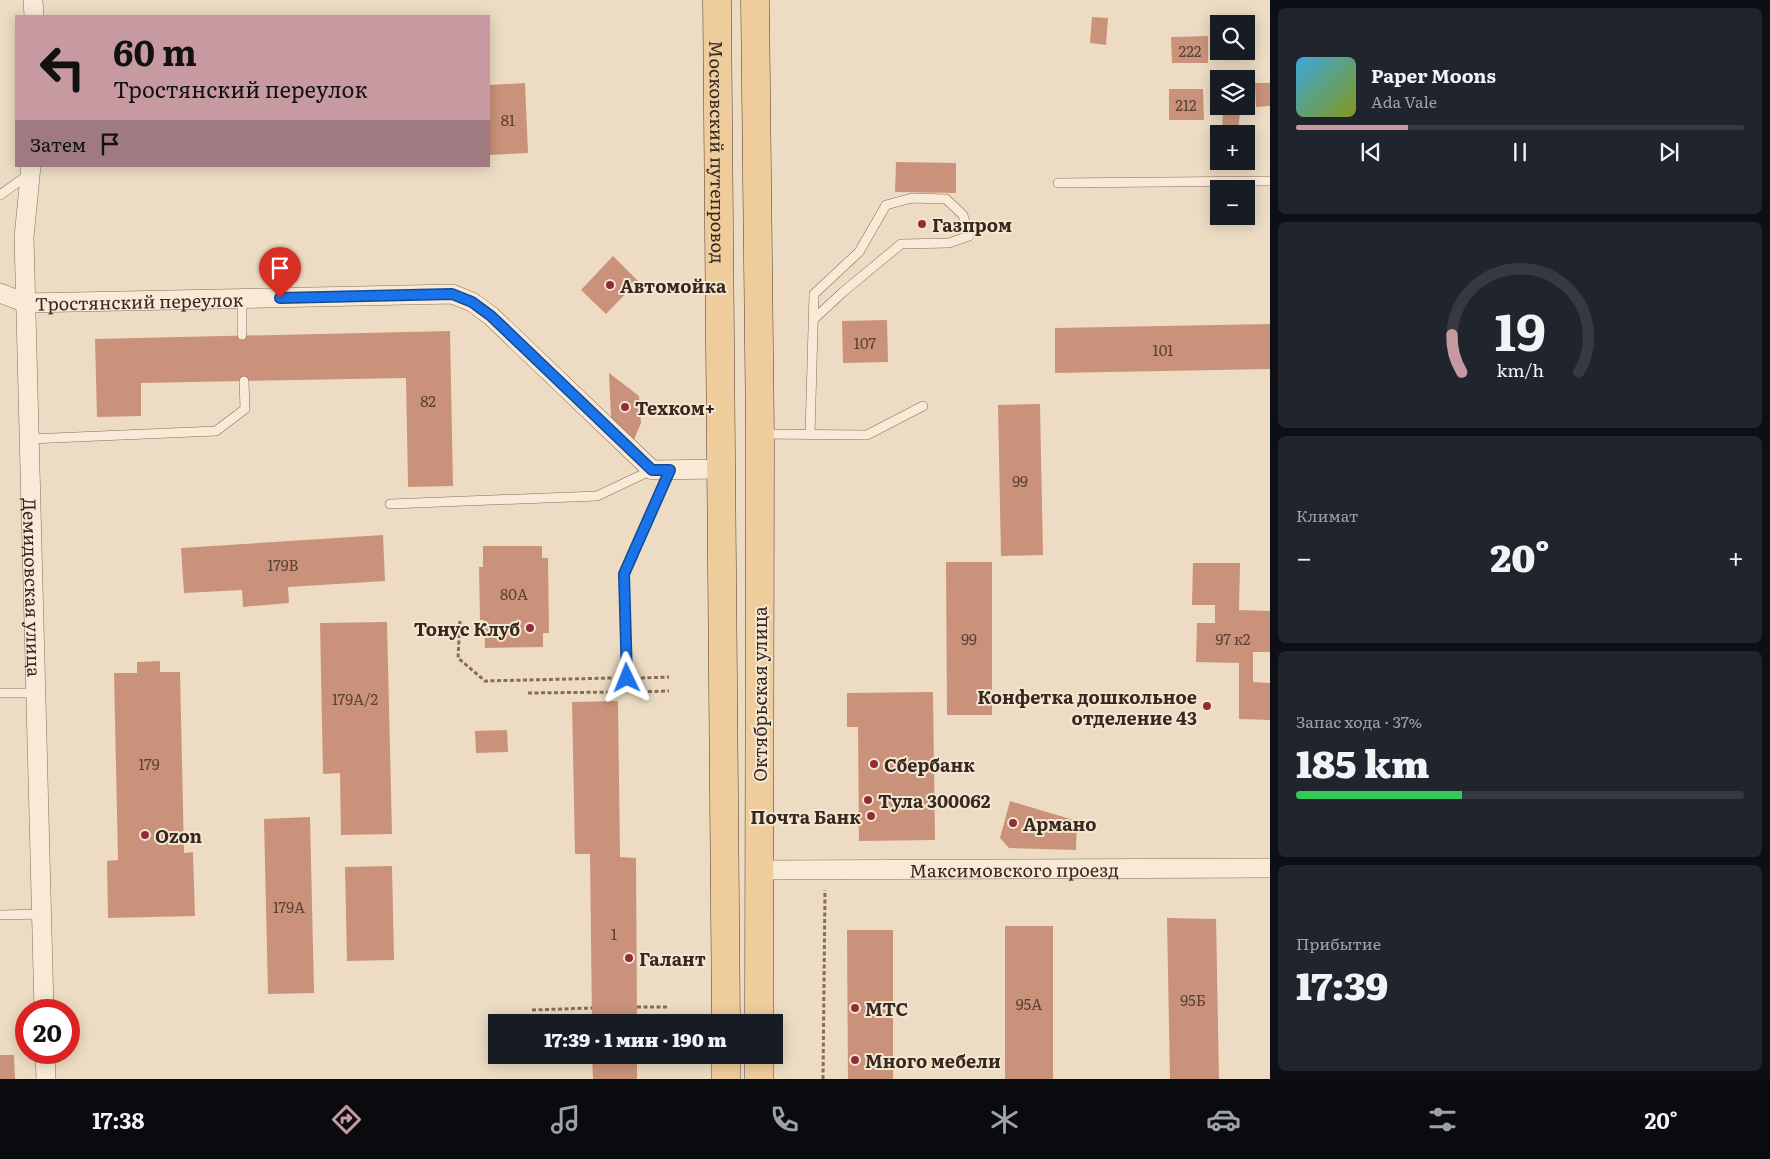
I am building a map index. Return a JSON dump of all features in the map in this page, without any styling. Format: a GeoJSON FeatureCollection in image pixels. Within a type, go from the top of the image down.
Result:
{"type":"FeatureCollection","features":[{"type":"Feature","properties":{"kind":"main road","name":"Московский путепровод"},"geometry":{"type":"LineString","coordinates":[[717,0],[721,395]]}},
{"type":"Feature","properties":{"kind":"main road","name":"Октябрьская улица"},"geometry":{"type":"LineString","coordinates":[[755,0],[760,434],[759,1014]]}},
{"type":"Feature","properties":{"kind":"main road","name":"Октябрьская улица"},"geometry":{"type":"LineString","coordinates":[[721,395],[726,1014]]}},
{"type":"Feature","properties":{"kind":"main road"},"geometry":{"type":"LineString","coordinates":[[726,1064],[726,1079]]}},
{"type":"Feature","properties":{"kind":"main road"},"geometry":{"type":"LineString","coordinates":[[759,1064],[759,1079]]}},
{"type":"Feature","properties":{"kind":"street"},"geometry":{"type":"LineString","coordinates":[[33,0],[34,15]]}},
{"type":"Feature","properties":{"kind":"street","name":"Демидовская улица"},"geometry":{"type":"LineString","coordinates":[[31,170],[24,237],[44,999]]}},
{"type":"Feature","properties":{"kind":"street","name":"Тростянский переулок"},"geometry":{"type":"LineString","coordinates":[[0,293],[26,302],[452,294],[472,302],[491,316],[661,470]]}},
{"type":"Feature","properties":{"kind":"street"},"geometry":{"type":"LineString","coordinates":[[661,470],[721,469]]}},
{"type":"Feature","properties":{"kind":"street","name":"Максимовского проезд"},"geometry":{"type":"LineString","coordinates":[[758,870],[1270,868]]}},
{"type":"Feature","properties":{"kind":"street"},"geometry":{"type":"LineString","coordinates":[[45,1064],[46,1079]]}},
{"type":"Feature","properties":{"kind":"lane"},"geometry":{"type":"LineString","coordinates":[[0,194],[31,170]]}},
{"type":"Feature","properties":{"kind":"lane"},"geometry":{"type":"LineString","coordinates":[[1058,183],[1270,181]]}},
{"type":"Feature","properties":{"kind":"lane"},"geometry":{"type":"LineString","coordinates":[[810,434],[814,294],[858,252],[886,205],[912,198],[946,199],[963,215],[969,236],[949,243],[901,244],[843,292],[814,319]]}},
{"type":"Feature","properties":{"kind":"lane"},"geometry":{"type":"LineString","coordinates":[[242,298],[242,335]]}},
{"type":"Feature","properties":{"kind":"lane"},"geometry":{"type":"LineString","coordinates":[[29,439],[216,431],[245,409],[244,381]]}},
{"type":"Feature","properties":{"kind":"lane"},"geometry":{"type":"LineString","coordinates":[[760,434],[867,435],[923,406]]}},
{"type":"Feature","properties":{"kind":"lane"},"geometry":{"type":"LineString","coordinates":[[390,504],[598,496],[661,470]]}},
{"type":"Feature","properties":{"kind":"lane"},"geometry":{"type":"LineString","coordinates":[[627,678],[624,574],[661,470]]}},
{"type":"Feature","properties":{"kind":"lane"},"geometry":{"type":"LineString","coordinates":[[0,693],[36,693]]}},
{"type":"Feature","properties":{"kind":"lane"},"geometry":{"type":"LineString","coordinates":[[0,915],[42,914]]}},
{"type":"Feature","properties":{"kind":"path"},"geometry":{"type":"LineString","coordinates":[[460,622],[458,658],[484,681],[669,677]]}},
{"type":"Feature","properties":{"kind":"path"},"geometry":{"type":"LineString","coordinates":[[632,692],[669,691]]}},
{"type":"Feature","properties":{"kind":"path"},"geometry":{"type":"LineString","coordinates":[[528,693],[622,692]]}},
{"type":"Feature","properties":{"kind":"path"},"geometry":{"type":"LineString","coordinates":[[823,1079],[825,869]]}},
{"type":"Feature","properties":{"kind":"path"},"geometry":{"type":"LineString","coordinates":[[637,1007],[669,1007]]}},
{"type":"Feature","properties":{"kind":"path"},"geometry":{"type":"LineString","coordinates":[[532,1010],[592,1008]]}},
{"type":"Feature","properties":{"kind":"building"},"geometry":{"type":"Polygon","coordinates":[[[1092,17],[1108,18],[1106,45],[1090,43],[1092,17]]]}},
{"type":"Feature","properties":{"kind":"building"},"geometry":{"type":"Polygon","coordinates":[[[1208,36],[1208,63],[1172,63],[1171,37],[1208,36]]]}},
{"type":"Feature","properties":{"kind":"building"},"geometry":{"type":"Polygon","coordinates":[[[525,83],[528,153],[490,155],[490,85],[525,83]]]}},
{"type":"Feature","properties":{"kind":"building"},"geometry":{"type":"Polygon","coordinates":[[[1255,83],[1270,83],[1270,106],[1256,107],[1255,83]]]}},
{"type":"Feature","properties":{"kind":"building"},"geometry":{"type":"Polygon","coordinates":[[[1169,89],[1203,89],[1204,120],[1169,120],[1169,89]]]}},
{"type":"Feature","properties":{"kind":"building"},"geometry":{"type":"Polygon","coordinates":[[[1223,115],[1240,115],[1239,125],[1222,125],[1223,115]]]}},
{"type":"Feature","properties":{"kind":"building"},"geometry":{"type":"Polygon","coordinates":[[[896,162],[956,163],[956,193],[895,192],[896,162]]]}},
{"type":"Feature","properties":{"kind":"building","name":"Автомойка"},"geometry":{"type":"Polygon","coordinates":[[[613,256],[638,281],[606,314],[581,290],[613,256]]]}},
{"type":"Feature","properties":{"kind":"building"},"geometry":{"type":"Polygon","coordinates":[[[887,320],[888,362],[843,363],[842,321],[887,320]]]}},
{"type":"Feature","properties":{"kind":"building"},"geometry":{"type":"Polygon","coordinates":[[[1270,324],[1270,369],[1055,373],[1055,328],[1270,324]]]}},
{"type":"Feature","properties":{"kind":"building"},"geometry":{"type":"Polygon","coordinates":[[[450,331],[453,486],[408,487],[406,378],[141,383],[141,416],[97,417],[95,339],[450,331]]]}},
{"type":"Feature","properties":{"kind":"building","name":"Техком+"},"geometry":{"type":"Polygon","coordinates":[[[609,373],[639,396],[641,423],[633,442],[611,418],[609,373]]]}},
{"type":"Feature","properties":{"kind":"building"},"geometry":{"type":"Polygon","coordinates":[[[1040,404],[1043,555],[1001,556],[998,405],[1040,404]]]}},
{"type":"Feature","properties":{"kind":"building"},"geometry":{"type":"Polygon","coordinates":[[[383,535],[385,581],[288,587],[289,603],[243,607],[242,590],[184,593],[181,548],[383,535]]]}},
{"type":"Feature","properties":{"kind":"building"},"geometry":{"type":"Polygon","coordinates":[[[483,546],[542,546],[542,558],[548,558],[549,633],[543,633],[543,647],[485,648],[484,620],[480,620],[479,567],[483,567],[483,546]]]}},
{"type":"Feature","properties":{"kind":"building"},"geometry":{"type":"Polygon","coordinates":[[[946,562],[992,562],[992,715],[947,715],[946,562]]]}},
{"type":"Feature","properties":{"kind":"building"},"geometry":{"type":"Polygon","coordinates":[[[1193,563],[1240,563],[1239,610],[1270,611],[1270,652],[1253,652],[1253,682],[1270,683],[1270,720],[1239,719],[1239,663],[1196,662],[1197,623],[1215,623],[1215,605],[1192,605],[1193,563]]]}},
{"type":"Feature","properties":{"kind":"building"},"geometry":{"type":"Polygon","coordinates":[[[387,622],[392,834],[341,835],[340,773],[323,774],[320,623],[387,622]]]}},
{"type":"Feature","properties":{"kind":"building"},"geometry":{"type":"Polygon","coordinates":[[[160,661],[160,672],[180,672],[184,853],[193,852],[195,916],[108,918],[107,861],[118,860],[114,673],[137,673],[137,662],[160,661]]]}},
{"type":"Feature","properties":{"kind":"building"},"geometry":{"type":"Polygon","coordinates":[[[933,692],[935,840],[859,841],[858,727],[847,727],[847,693],[933,692]]]}},
{"type":"Feature","properties":{"kind":"building"},"geometry":{"type":"Polygon","coordinates":[[[618,701],[620,857],[636,858],[637,1014],[592,1014],[590,854],[575,854],[572,702],[618,701]]]}},
{"type":"Feature","properties":{"kind":"building"},"geometry":{"type":"Polygon","coordinates":[[[507,730],[508,752],[476,753],[475,731],[507,730]]]}},
{"type":"Feature","properties":{"kind":"building"},"geometry":{"type":"Polygon","coordinates":[[[1010,801],[1077,821],[1076,850],[1009,848],[1000,838],[1010,801]]]}},
{"type":"Feature","properties":{"kind":"building"},"geometry":{"type":"Polygon","coordinates":[[[310,817],[314,993],[268,994],[264,819],[310,817]]]}},
{"type":"Feature","properties":{"kind":"building"},"geometry":{"type":"Polygon","coordinates":[[[392,866],[394,960],[347,961],[345,867],[392,866]]]}},
{"type":"Feature","properties":{"kind":"building"},"geometry":{"type":"Polygon","coordinates":[[[1167,918],[1216,919],[1219,1079],[1170,1079],[1167,918]]]}},
{"type":"Feature","properties":{"kind":"building"},"geometry":{"type":"Polygon","coordinates":[[[1005,926],[1053,926],[1053,1079],[1005,1079],[1005,926]]]}},
{"type":"Feature","properties":{"kind":"building"},"geometry":{"type":"Polygon","coordinates":[[[847,930],[893,930],[893,1079],[848,1079],[847,930]]]}},
{"type":"Feature","properties":{"kind":"building"},"geometry":{"type":"Polygon","coordinates":[[[0,1055],[14,1055],[15,1079],[0,1079],[0,1055]]]}},
{"type":"Feature","properties":{"kind":"building"},"geometry":{"type":"Polygon","coordinates":[[[592,1064],[637,1064],[637,1079],[593,1079],[592,1064]]]}},
{"type":"Feature","properties":{"kind":"place","name":"Газпром"},"geometry":{"type":"Point","coordinates":[922,224]}},
{"type":"Feature","properties":{"kind":"place","name":"Автомойка"},"geometry":{"type":"Point","coordinates":[610,285]}},
{"type":"Feature","properties":{"kind":"place","name":"Техком+"},"geometry":{"type":"Point","coordinates":[625,407]}},
{"type":"Feature","properties":{"kind":"place","name":"Тонус Клуб"},"geometry":{"type":"Point","coordinates":[530,628]}},
{"type":"Feature","properties":{"kind":"place","name":"Конфетка дошкольное отделение 43"},"geometry":{"type":"Point","coordinates":[1207,706]}},
{"type":"Feature","properties":{"kind":"place","name":"Сбербанк"},"geometry":{"type":"Point","coordinates":[874,764]}},
{"type":"Feature","properties":{"kind":"place","name":"Тула 300062"},"geometry":{"type":"Point","coordinates":[868,800]}},
{"type":"Feature","properties":{"kind":"place","name":"Почта Банк"},"geometry":{"type":"Point","coordinates":[871,816]}},
{"type":"Feature","properties":{"kind":"place","name":"Армано"},"geometry":{"type":"Point","coordinates":[1013,823]}},
{"type":"Feature","properties":{"kind":"place","name":"Ozon"},"geometry":{"type":"Point","coordinates":[145,835]}},
{"type":"Feature","properties":{"kind":"place","name":"Галант"},"geometry":{"type":"Point","coordinates":[629,958]}},
{"type":"Feature","properties":{"kind":"place","name":"МТС"},"geometry":{"type":"Point","coordinates":[855,1008]}},
{"type":"Feature","properties":{"kind":"place","name":"Много мебели"},"geometry":{"type":"Point","coordinates":[855,1060]}},
{"type":"Feature","properties":{"kind":"route"},"geometry":{"type":"LineString","coordinates":[[280,298],[452,294],[472,302],[491,316],[652,470],[670,470],[624,574],[627,678]]}}]}
